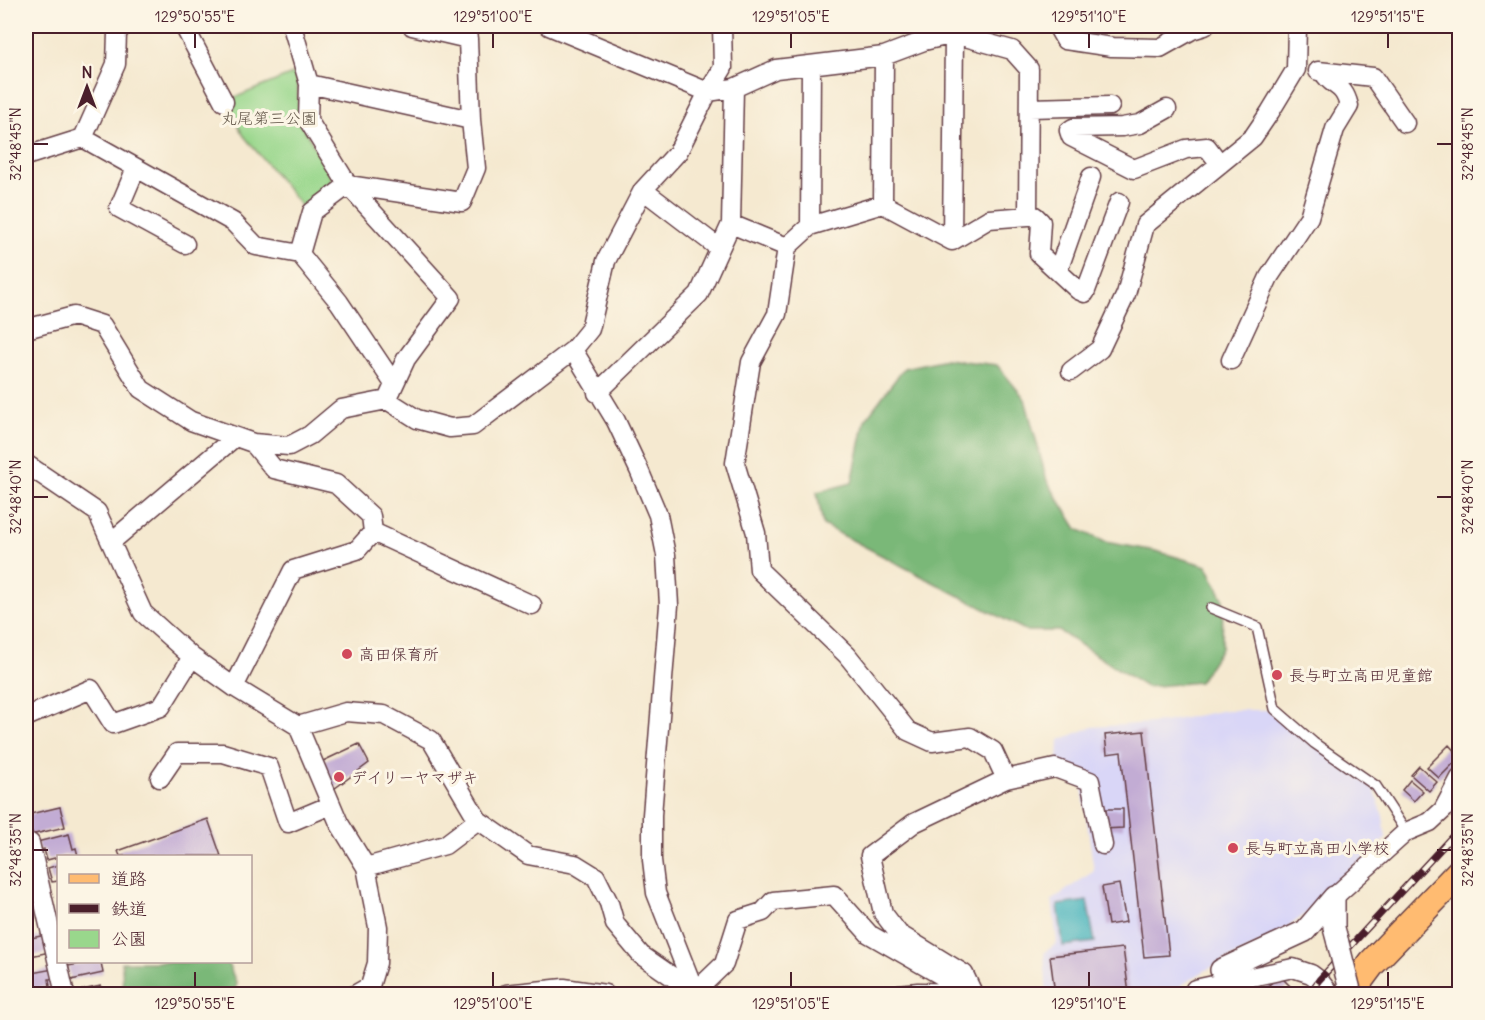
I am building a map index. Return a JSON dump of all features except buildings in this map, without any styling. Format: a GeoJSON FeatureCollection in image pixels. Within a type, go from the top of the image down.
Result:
{"type":"FeatureCollection","features":[{"type":"Feature","properties":{"kind":"main road"},"geometry":{"type":"LineString","coordinates":[[1350,994],[1372,963],[1460,872]]}},
{"type":"Feature","properties":{"kind":"street"},"geometry":{"type":"LineString","coordinates":[[83,138],[116,64],[117,33],[123,26]]}},
{"type":"Feature","properties":{"kind":"street"},"geometry":{"type":"LineString","coordinates":[[184,26],[225,102]]}},
{"type":"Feature","properties":{"kind":"street"},"geometry":{"type":"LineString","coordinates":[[26,329],[74,316],[102,326],[141,389],[191,421],[253,443],[289,446],[310,435],[341,409],[391,392],[406,359],[451,298],[348,185],[308,120],[309,84],[292,26]]}},
{"type":"Feature","properties":{"kind":"street"},"geometry":{"type":"LineString","coordinates":[[300,254],[312,212],[348,185],[462,202],[476,168],[471,120],[467,32],[412,26]]}},
{"type":"Feature","properties":{"kind":"street"},"geometry":{"type":"LineString","coordinates":[[549,26],[708,92],[734,88],[776,69],[884,56],[924,41],[966,32],[1012,50],[1029,69],[1028,216]]}},
{"type":"Feature","properties":{"kind":"street"},"geometry":{"type":"LineString","coordinates":[[26,156],[83,138],[233,222],[256,246],[300,254],[339,302],[391,392],[417,419],[450,428],[473,426],[573,350],[590,330],[606,261],[643,190],[678,152],[708,92],[723,68],[722,26]]}},
{"type":"Feature","properties":{"kind":"street"},"geometry":{"type":"LineString","coordinates":[[1058,26],[1065,40],[1112,47],[1160,48],[1192,30],[1205,26]]}},
{"type":"Feature","properties":{"kind":"street"},"geometry":{"type":"LineString","coordinates":[[1071,371],[1100,349],[1126,294],[1145,225],[1253,137],[1296,69],[1297,26]]}},
{"type":"Feature","properties":{"kind":"street"},"geometry":{"type":"LineString","coordinates":[[952,241],[966,32]]}},
{"type":"Feature","properties":{"kind":"street"},"geometry":{"type":"LineString","coordinates":[[883,204],[884,56]]}},
{"type":"Feature","properties":{"kind":"street"},"geometry":{"type":"LineString","coordinates":[[810,226],[811,65]]}},
{"type":"Feature","properties":{"kind":"street"},"geometry":{"type":"LineString","coordinates":[[1296,69],[1373,77],[1405,123]]}},
{"type":"Feature","properties":{"kind":"street"},"geometry":{"type":"LineString","coordinates":[[1231,360],[1269,277],[1309,217],[1335,129],[1348,106],[1345,92],[1323,72]]}},
{"type":"Feature","properties":{"kind":"street"},"geometry":{"type":"LineString","coordinates":[[309,84],[471,120]]}},
{"type":"Feature","properties":{"kind":"street"},"geometry":{"type":"LineString","coordinates":[[597,393],[699,294],[731,224],[734,88]]}},
{"type":"Feature","properties":{"kind":"street"},"geometry":{"type":"LineString","coordinates":[[1029,108],[1110,106]]}},
{"type":"Feature","properties":{"kind":"street"},"geometry":{"type":"LineString","coordinates":[[1167,110],[1140,124],[1069,131],[1071,137],[1134,169],[1186,149],[1207,147],[1220,164]]}},
{"type":"Feature","properties":{"kind":"street"},"geometry":{"type":"LineString","coordinates":[[136,168],[119,207],[185,244]]}},
{"type":"Feature","properties":{"kind":"street"},"geometry":{"type":"LineString","coordinates":[[1058,271],[1091,177]]}},
{"type":"Feature","properties":{"kind":"street"},"geometry":{"type":"LineString","coordinates":[[643,190],[719,248]]}},
{"type":"Feature","properties":{"kind":"street"},"geometry":{"type":"LineString","coordinates":[[952,241],[989,219],[1035,216],[1041,222],[1039,254],[1077,290],[1085,293],[1119,202]]}},
{"type":"Feature","properties":{"kind":"street"},"geometry":{"type":"LineString","coordinates":[[952,241],[883,204],[810,226],[787,247],[777,314],[751,362],[735,463],[756,533],[759,570],[847,655],[908,731],[932,742],[970,737],[993,751],[1006,779]]}},
{"type":"Feature","properties":{"kind":"street"},"geometry":{"type":"LineString","coordinates":[[731,224],[787,247]]}},
{"type":"Feature","properties":{"kind":"street"},"geometry":{"type":"LineString","coordinates":[[573,350],[616,422],[658,514],[666,555],[669,605],[652,815],[652,860],[656,893],[694,994]]}},
{"type":"Feature","properties":{"kind":"street"},"geometry":{"type":"LineString","coordinates":[[111,542],[235,437]]}},
{"type":"Feature","properties":{"kind":"street"},"geometry":{"type":"LineString","coordinates":[[234,687],[293,570],[357,550],[373,532],[371,516],[336,484],[274,469],[253,443]]}},
{"type":"Feature","properties":{"kind":"street"},"geometry":{"type":"LineString","coordinates":[[26,464],[97,512],[142,613],[192,657],[234,687],[298,726],[339,823],[366,867],[378,927],[377,963],[370,986],[356,994]]}},
{"type":"Feature","properties":{"kind":"street"},"geometry":{"type":"LineString","coordinates":[[373,532],[532,605]]}},
{"type":"Feature","properties":{"kind":"street"},"geometry":{"type":"LineString","coordinates":[[26,717],[91,689],[113,724],[160,707],[192,657]]}},
{"type":"Feature","properties":{"kind":"street"},"geometry":{"type":"LineString","coordinates":[[298,726],[346,712],[384,715],[431,740],[478,820],[528,855],[574,864],[596,877],[609,903],[615,924],[641,955],[694,994]]}},
{"type":"Feature","properties":{"kind":"street"},"geometry":{"type":"LineString","coordinates":[[160,778],[177,753],[223,753],[269,767],[288,823],[331,805]]}},
{"type":"Feature","properties":{"kind":"street"},"geometry":{"type":"LineString","coordinates":[[974,994],[964,974],[899,934],[883,913],[870,856],[914,823],[1006,779],[1055,768],[1090,781],[1103,845]]}},
{"type":"Feature","properties":{"kind":"street"},"geometry":{"type":"LineString","coordinates":[[1188,992],[1221,970],[1305,931],[1334,897],[1406,832],[1430,822],[1443,810],[1460,778]]}},
{"type":"Feature","properties":{"kind":"street"},"geometry":{"type":"LineString","coordinates":[[366,867],[445,845],[478,820]]}},
{"type":"Feature","properties":{"kind":"street"},"geometry":{"type":"LineString","coordinates":[[26,841],[30,843],[57,959]]}},
{"type":"Feature","properties":{"kind":"street"},"geometry":{"type":"LineString","coordinates":[[694,994],[724,964],[738,920],[763,912],[773,901],[834,896],[869,934],[974,994]]}},
{"type":"Feature","properties":{"kind":"street"},"geometry":{"type":"LineString","coordinates":[[1334,897],[1334,928],[1350,994]]}},
{"type":"Feature","properties":{"kind":"street"},"geometry":{"type":"LineString","coordinates":[[58,963],[65,994]]}},
{"type":"Feature","properties":{"kind":"street"},"geometry":{"type":"LineString","coordinates":[[1188,992],[1293,968],[1311,974],[1330,994]]}},
{"type":"Feature","properties":{"kind":"street"},"geometry":{"type":"LineString","coordinates":[[506,994],[564,988],[605,994]]}},
{"type":"Feature","properties":{"kind":"street"},"geometry":{"type":"LineString","coordinates":[[899,994],[918,992],[974,994]]}},
{"type":"Feature","properties":{"kind":"lane"},"geometry":{"type":"LineString","coordinates":[[1211,608],[1257,627],[1275,709],[1314,743],[1376,786],[1406,832]]}},
{"type":"Feature","properties":{"kind":"shaded area","name":"長与町立高田小学校"},"geometry":{"type":"Polygon","coordinates":[[[1226,710],[1267,710],[1374,789],[1383,816],[1386,838],[1364,859],[1334,882],[1307,913],[1275,936],[1206,970],[1180,986],[1155,994],[1047,994],[1044,953],[1057,943],[1052,900],[1094,871],[1082,785],[1058,762],[1059,740],[1092,727],[1164,722],[1226,710]]]}},
{"type":"Feature","properties":{"kind":"green space","name":"丸尾第三公園"},"geometry":{"type":"Polygon","coordinates":[[[297,72],[299,119],[332,179],[325,190],[303,208],[244,136],[224,102],[297,72]]]}},
{"type":"Feature","properties":{"kind":"green space"},"geometry":{"type":"Polygon","coordinates":[[[946,359],[997,365],[1025,399],[1047,481],[1077,529],[1105,542],[1156,551],[1207,566],[1223,599],[1222,647],[1199,682],[1146,687],[1059,631],[1027,631],[823,525],[817,492],[852,483],[865,420],[904,368],[946,359]]]}},
{"type":"Feature","properties":{"kind":"green space"},"geometry":{"type":"Polygon","coordinates":[[[122,963],[227,963],[237,984],[233,994],[123,994],[122,963]]]}},
{"type":"Feature","properties":{"kind":"water"},"geometry":{"type":"Polygon","coordinates":[[[1087,901],[1095,942],[1063,946],[1058,905],[1087,901]]]}},
{"type":"Feature","properties":{"kind":"railway"},"geometry":{"type":"LineString","coordinates":[[1309,994],[1319,980],[1460,828]]}},
{"type":"Feature","properties":{"kind":"place","name":"高田保育所"},"geometry":{"type":"Point","coordinates":[347,654]}},
{"type":"Feature","properties":{"kind":"place","name":"長与町立高田児童館"},"geometry":{"type":"Point","coordinates":[1277,675]}},
{"type":"Feature","properties":{"kind":"place","name":"デイリーヤマザキ"},"geometry":{"type":"Point","coordinates":[339,777]}},
{"type":"Feature","properties":{"kind":"place","name":"長与町立高田小学校"},"geometry":{"type":"Point","coordinates":[1233,848]}}]}
